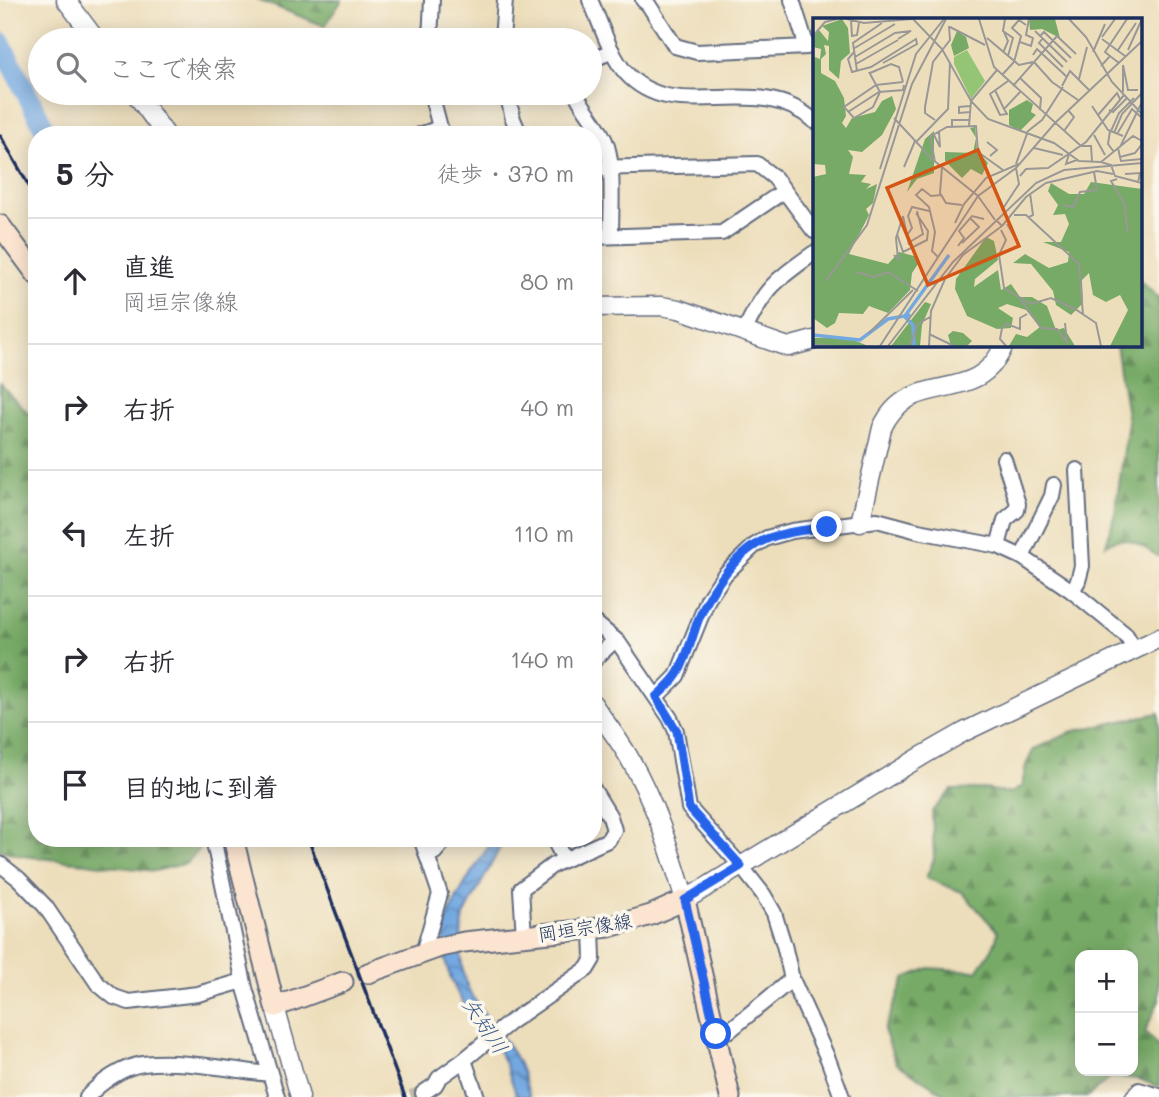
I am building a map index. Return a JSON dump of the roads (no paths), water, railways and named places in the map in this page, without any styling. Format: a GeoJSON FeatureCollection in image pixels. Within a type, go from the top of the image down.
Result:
{"type":"FeatureCollection","features":[{"type":"Feature","properties":{"kind":"main road"},"geometry":{"type":"LineString","coordinates":[[0,225],[28,263]]}},
{"type":"Feature","properties":{"kind":"main road"},"geometry":{"type":"LineString","coordinates":[[235,847],[275,1007],[343,982]]}},
{"type":"Feature","properties":{"kind":"main road"},"geometry":{"type":"LineString","coordinates":[[685,900],[730,1097]]}},
{"type":"Feature","properties":{"kind":"main road","name":"岡垣宗像線"},"geometry":{"type":"LineString","coordinates":[[368,973],[431,950],[464,942],[592,930],[650,915],[685,900]]}},
{"type":"Feature","properties":{"kind":"street"},"geometry":{"type":"LineString","coordinates":[[66,0],[87,28]]}},
{"type":"Feature","properties":{"kind":"street"},"geometry":{"type":"LineString","coordinates":[[431,28],[432,0]]}},
{"type":"Feature","properties":{"kind":"street"},"geometry":{"type":"LineString","coordinates":[[503,28],[505,0]]}},
{"type":"Feature","properties":{"kind":"street"},"geometry":{"type":"LineString","coordinates":[[591,0],[612,51],[626,72],[642,87],[663,96],[682,99],[771,99],[796,109],[813,120]]}},
{"type":"Feature","properties":{"kind":"street"},"geometry":{"type":"LineString","coordinates":[[643,0],[675,46],[697,52],[807,47],[792,0]]}},
{"type":"Feature","properties":{"kind":"street"},"geometry":{"type":"LineString","coordinates":[[602,56],[612,51]]}},
{"type":"Feature","properties":{"kind":"street"},"geometry":{"type":"LineString","coordinates":[[144,105],[159,126]]}},
{"type":"Feature","properties":{"kind":"street"},"geometry":{"type":"LineString","coordinates":[[434,105],[439,126]]}},
{"type":"Feature","properties":{"kind":"street"},"geometry":{"type":"LineString","coordinates":[[510,105],[516,126]]}},
{"type":"Feature","properties":{"kind":"street"},"geometry":{"type":"LineString","coordinates":[[582,105],[597,126]]}},
{"type":"Feature","properties":{"kind":"street"},"geometry":{"type":"LineString","coordinates":[[602,133],[608,147],[610,167],[611,236]]}},
{"type":"Feature","properties":{"kind":"street"},"geometry":{"type":"LineString","coordinates":[[602,167],[757,164],[775,178],[813,230]]}},
{"type":"Feature","properties":{"kind":"street"},"geometry":{"type":"LineString","coordinates":[[602,236],[722,233],[784,191]]}},
{"type":"Feature","properties":{"kind":"street"},"geometry":{"type":"LineString","coordinates":[[744,332],[766,291],[776,280],[813,254]]}},
{"type":"Feature","properties":{"kind":"street"},"geometry":{"type":"LineString","coordinates":[[602,307],[661,306],[680,309],[788,347],[813,340]]}},
{"type":"Feature","properties":{"kind":"street"},"geometry":{"type":"LineString","coordinates":[[860,523],[887,416],[908,396],[971,381],[984,374],[994,364],[1003,346]]}},
{"type":"Feature","properties":{"kind":"street"},"geometry":{"type":"LineString","coordinates":[[998,546],[1005,520],[1017,510],[1018,503],[1004,459]]}},
{"type":"Feature","properties":{"kind":"street"},"geometry":{"type":"LineString","coordinates":[[1072,591],[1082,566],[1077,470]]}},
{"type":"Feature","properties":{"kind":"street"},"geometry":{"type":"LineString","coordinates":[[1022,557],[1052,496],[1054,485]]}},
{"type":"Feature","properties":{"kind":"street"},"geometry":{"type":"LineString","coordinates":[[656,697],[677,676],[708,599],[725,574],[754,546],[767,538],[792,531],[877,520],[918,531],[998,546],[1022,557],[1072,591],[1126,635],[1135,650]]}},
{"type":"Feature","properties":{"kind":"street"},"geometry":{"type":"LineString","coordinates":[[602,629],[615,640],[677,731],[689,808],[741,866],[774,913],[792,979],[842,1097]]}},
{"type":"Feature","properties":{"kind":"street"},"geometry":{"type":"LineString","coordinates":[[602,717],[642,782],[671,853],[685,900],[877,782],[964,733],[1159,638]]}},
{"type":"Feature","properties":{"kind":"street"},"geometry":{"type":"LineString","coordinates":[[602,652],[615,640]]}},
{"type":"Feature","properties":{"kind":"street"},"geometry":{"type":"LineString","coordinates":[[602,804],[614,830],[608,840],[602,843]]}},
{"type":"Feature","properties":{"kind":"street"},"geometry":{"type":"LineString","coordinates":[[215,847],[243,981],[277,1097]]}},
{"type":"Feature","properties":{"kind":"street"},"geometry":{"type":"LineString","coordinates":[[424,847],[440,894],[431,950]]}},
{"type":"Feature","properties":{"kind":"street"},"geometry":{"type":"LineString","coordinates":[[427,856],[439,847]]}},
{"type":"Feature","properties":{"kind":"street"},"geometry":{"type":"LineString","coordinates":[[558,847],[564,859]]}},
{"type":"Feature","properties":{"kind":"street"},"geometry":{"type":"LineString","coordinates":[[524,937],[521,889],[564,859],[592,847]]}},
{"type":"Feature","properties":{"kind":"street"},"geometry":{"type":"LineString","coordinates":[[0,864],[45,906],[98,984],[114,997],[129,1002],[198,994],[243,981]]}},
{"type":"Feature","properties":{"kind":"street"},"geometry":{"type":"LineString","coordinates":[[432,1092],[439,1078],[509,1023],[587,969],[593,960],[592,930]]}},
{"type":"Feature","properties":{"kind":"street"},"geometry":{"type":"LineString","coordinates":[[716,1034],[730,1030],[792,979]]}},
{"type":"Feature","properties":{"kind":"street"},"geometry":{"type":"LineString","coordinates":[[275,1007],[300,1097]]}},
{"type":"Feature","properties":{"kind":"street"},"geometry":{"type":"LineString","coordinates":[[464,1060],[477,1097]]}},
{"type":"Feature","properties":{"kind":"street"},"geometry":{"type":"LineString","coordinates":[[88,1097],[97,1086],[128,1068],[142,1064],[165,1063],[269,1074]]}},
{"type":"Feature","properties":{"kind":"street"},"geometry":{"type":"LineString","coordinates":[[1133,1097],[1139,1090],[1159,1097]]}},
{"type":"Feature","properties":{"kind":"water"},"geometry":{"type":"Polygon","coordinates":[[[488,847],[500,847],[464,916],[461,935],[462,965],[470,992],[512,1051],[530,1097],[517,1097],[499,1052],[457,992],[446,964],[444,929],[467,880],[488,847]]]}},
{"type":"Feature","properties":{"kind":"waterway","name":"矢矧川"},"geometry":{"type":"LineString","coordinates":[[0,42],[28,96]]}},
{"type":"Feature","properties":{"kind":"waterway","name":"矢矧川"},"geometry":{"type":"LineString","coordinates":[[33,105],[43,126]]}},
{"type":"Feature","properties":{"kind":"tunnel"},"geometry":{"type":"LineString","coordinates":[[411,1097],[423,1093]]}},
{"type":"Feature","properties":{"kind":"railway"},"geometry":{"type":"LineString","coordinates":[[0,135],[28,184]]}},
{"type":"Feature","properties":{"kind":"railway"},"geometry":{"type":"LineString","coordinates":[[311,847],[405,1097]]}}]}
